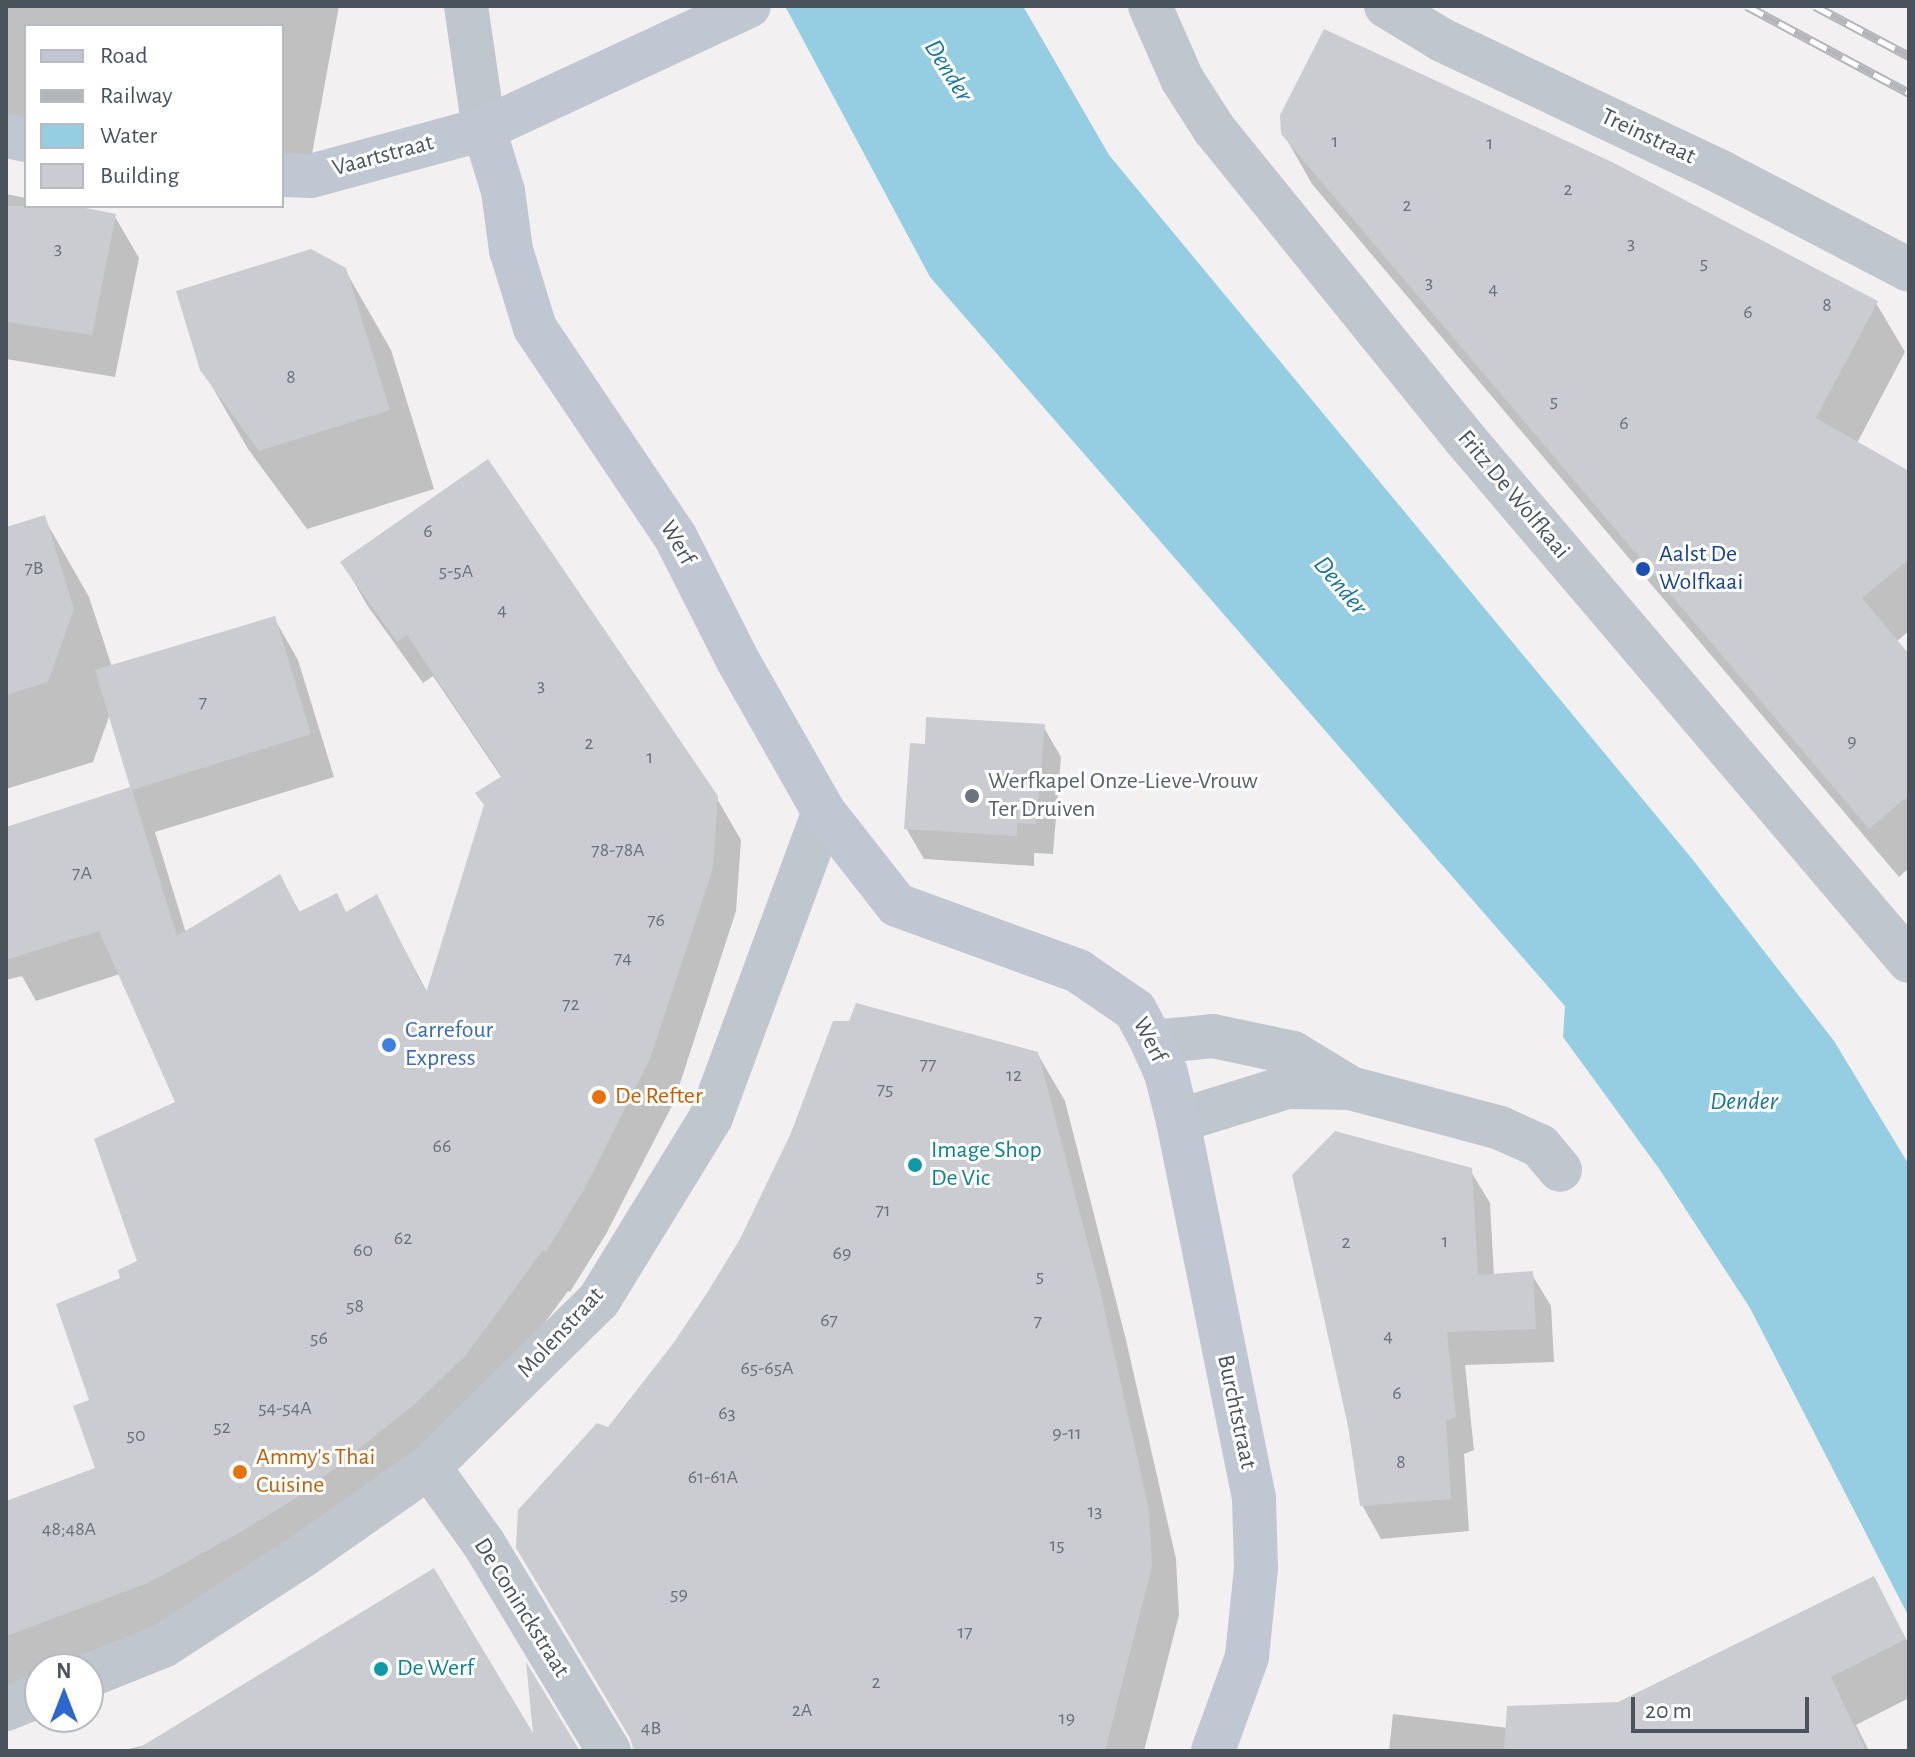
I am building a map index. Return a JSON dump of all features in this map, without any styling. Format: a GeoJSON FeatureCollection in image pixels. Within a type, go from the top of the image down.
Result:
{"type":"FeatureCollection","features":[{"type":"Feature","properties":{"kind":"street"},"geometry":{"type":"LineString","coordinates":[[466,6],[484,129],[738,12]]}},
{"type":"Feature","properties":{"kind":"street","name":"Fritz De Wolfkaai"},"geometry":{"type":"LineString","coordinates":[[1150,6],[1182,79],[1214,129],[1465,439],[1909,961]]}},
{"type":"Feature","properties":{"kind":"street","name":"Treinstraat"},"geometry":{"type":"LineString","coordinates":[[1386,6],[1442,40],[1721,172],[1909,270]]}},
{"type":"Feature","properties":{"kind":"street","name":"Vaartstraat"},"geometry":{"type":"LineString","coordinates":[[284,175],[311,176],[484,129]]}},
{"type":"Feature","properties":{"kind":"street","name":"Werf"},"geometry":{"type":"LineString","coordinates":[[484,129],[503,191],[511,250],[535,328],[676,538],[737,659],[824,812],[897,905],[1078,971],[1135,1010],[1159,1057]]}},
{"type":"Feature","properties":{"kind":"street","name":"Molenstraat"},"geometry":{"type":"LineString","coordinates":[[104,1670],[163,1646],[302,1556],[429,1467],[599,1300],[711,1117],[824,812]]}},
{"type":"Feature","properties":{"kind":"street"},"geometry":{"type":"LineString","coordinates":[[1159,1057],[1213,1036],[1293,1053],[1350,1088]]}},
{"type":"Feature","properties":{"kind":"street","name":"Burchtstraat"},"geometry":{"type":"LineString","coordinates":[[1159,1057],[1178,1121],[1254,1498],[1256,1568],[1247,1657],[1213,1751]]}},
{"type":"Feature","properties":{"kind":"street"},"geometry":{"type":"LineString","coordinates":[[1178,1121],[1287,1087],[1350,1088],[1500,1128],[1540,1146],[1560,1170]]}},
{"type":"Feature","properties":{"kind":"street","name":"De Coninckstraat"},"geometry":{"type":"LineString","coordinates":[[429,1467],[484,1544],[609,1751]]}},
{"type":"Feature","properties":{"kind":"water","name":"Dender"},"geometry":{"type":"Polygon","coordinates":[[[785,6],[1023,6],[1109,155],[1693,860],[1834,1041],[1909,1165],[1909,1617],[1750,1308],[1660,1170],[1563,1037],[1565,1006],[930,277],[785,6]]]}},
{"type":"Feature","properties":{"kind":"building"},"geometry":{"type":"Polygon","coordinates":[[[1324,29],[1612,162],[1878,301],[1816,418],[1909,471],[1909,559],[1862,598],[1909,654],[1909,795],[1869,829],[1281,134],[1280,115],[1324,29]]]}},
{"type":"Feature","properties":{"kind":"building"},"geometry":{"type":"Polygon","coordinates":[[[6,206],[86,208],[116,214],[92,335],[6,322],[6,206]]]}},
{"type":"Feature","properties":{"kind":"building"},"geometry":{"type":"Polygon","coordinates":[[[311,249],[346,268],[390,410],[259,451],[200,370],[176,291],[311,249]]]}},
{"type":"Feature","properties":{"kind":"building"},"geometry":{"type":"Polygon","coordinates":[[[488,459],[718,796],[713,868],[650,1059],[583,1191],[546,1252],[543,1250],[466,1355],[416,1403],[301,1495],[239,1533],[150,1582],[6,1636],[6,1501],[95,1468],[73,1406],[89,1400],[56,1304],[120,1278],[118,1270],[137,1261],[94,1139],[175,1102],[99,931],[6,960],[6,827],[130,787],[95,670],[275,616],[311,734],[132,790],[177,936],[280,874],[299,912],[337,893],[346,912],[377,894],[426,993],[484,805],[475,793],[502,776],[407,635],[397,642],[340,562],[488,459]]]}},
{"type":"Feature","properties":{"kind":"building"},"geometry":{"type":"Polygon","coordinates":[[[45,515],[74,609],[48,682],[6,695],[6,527],[45,515]]]}},
{"type":"Feature","properties":{"kind":"building","name":"Werfkapel Onze-Lieve-Vrouw Ter Druiven"},"geometry":{"type":"Polygon","coordinates":[[[926,717],[1045,724],[1036,824],[1017,823],[1017,836],[904,829],[910,743],[925,744],[926,717]]]}},
{"type":"Feature","properties":{"kind":"building"},"geometry":{"type":"Polygon","coordinates":[[[856,1003],[1038,1052],[1100,1290],[1149,1510],[1152,1566],[1105,1751],[634,1751],[630,1738],[516,1548],[518,1510],[597,1423],[608,1427],[672,1345],[707,1293],[740,1239],[791,1133],[833,1021],[849,1021],[856,1003]]]}},
{"type":"Feature","properties":{"kind":"building"},"geometry":{"type":"Polygon","coordinates":[[[1335,1131],[1472,1168],[1478,1275],[1533,1271],[1536,1329],[1447,1332],[1456,1417],[1446,1421],[1451,1499],[1360,1506],[1348,1426],[1292,1175],[1335,1131]]]}},
{"type":"Feature","properties":{"kind":"building","name":"De Werf"},"geometry":{"type":"Polygon","coordinates":[[[434,1568],[533,1733],[526,1662],[580,1751],[134,1751],[434,1568]]]}},
{"type":"Feature","properties":{"kind":"building"},"geometry":{"type":"Polygon","coordinates":[[[1874,1576],[1906,1639],[1831,1677],[1866,1751],[1504,1751],[1507,1706],[1618,1702],[1874,1576]]]}},
{"type":"Feature","properties":{"kind":"railway"},"geometry":{"type":"LineString","coordinates":[[1747,6],[1909,93]]}},
{"type":"Feature","properties":{"kind":"railway"},"geometry":{"type":"LineString","coordinates":[[1815,6],[1909,56]]}},
{"type":"Feature","properties":{"kind":"place","name":"Aalst De Wolfkaai"},"geometry":{"type":"Point","coordinates":[1643,569]}},
{"type":"Feature","properties":{"kind":"place","name":"Werfkapel Onze-Lieve-Vrouw Ter Druiven"},"geometry":{"type":"Point","coordinates":[972,796]}},
{"type":"Feature","properties":{"kind":"place","name":"Carrefour Express"},"geometry":{"type":"Point","coordinates":[389,1045]}},
{"type":"Feature","properties":{"kind":"place","name":"De Refter"},"geometry":{"type":"Point","coordinates":[599,1097]}},
{"type":"Feature","properties":{"kind":"place","name":"Image Shop De Vic"},"geometry":{"type":"Point","coordinates":[915,1165]}},
{"type":"Feature","properties":{"kind":"place","name":"Ammy's Thai Cuisine"},"geometry":{"type":"Point","coordinates":[240,1472]}},
{"type":"Feature","properties":{"kind":"place","name":"De Werf"},"geometry":{"type":"Point","coordinates":[381,1669]}}]}
